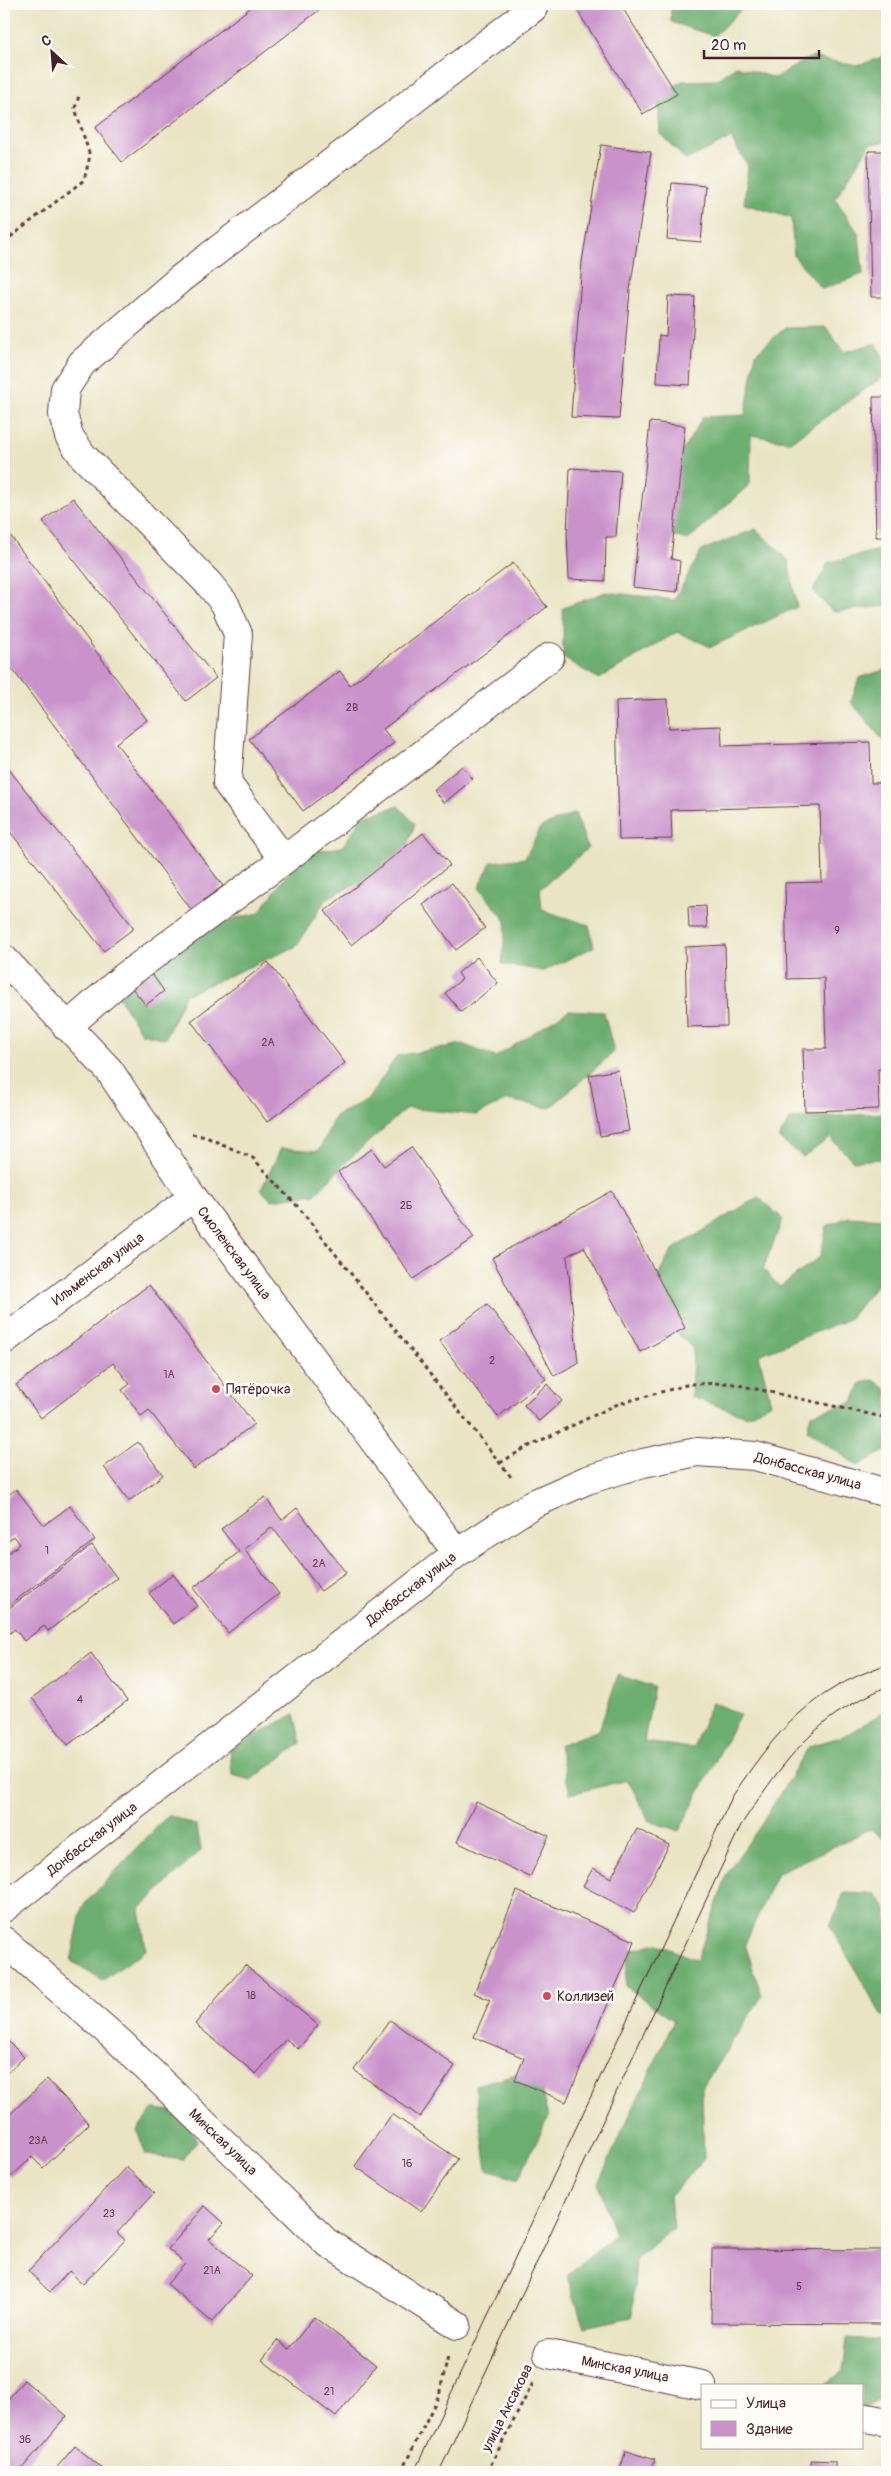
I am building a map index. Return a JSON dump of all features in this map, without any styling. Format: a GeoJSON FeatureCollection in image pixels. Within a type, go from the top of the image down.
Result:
{"type":"FeatureCollection","features":[{"type":"Feature","properties":{"kind":"street"},"geometry":{"type":"LineString","coordinates":[[284,860],[226,783],[238,634],[225,604],[209,584],[83,456],[68,436],[62,414],[65,388],[82,362],[180,279],[533,8]]}},
{"type":"Feature","properties":{"kind":"street"},"geometry":{"type":"LineString","coordinates":[[68,1027],[124,977],[284,860],[550,657]]}},
{"type":"Feature","properties":{"kind":"street","name":"Смоленская улица"},"geometry":{"type":"LineString","coordinates":[[4,960],[109,1070],[193,1197],[457,1553]]}},
{"type":"Feature","properties":{"kind":"street","name":"Ильменская улица"},"geometry":{"type":"LineString","coordinates":[[4,1340],[193,1197]]}},
{"type":"Feature","properties":{"kind":"street","name":"Донбасская улица"},"geometry":{"type":"LineString","coordinates":[[4,1908],[457,1553],[533,1504],[587,1480],[643,1463],[697,1452],[756,1456],[887,1493]]}},
{"type":"Feature","properties":{"kind":"street","name":"Минская улица"},"geometry":{"type":"LineString","coordinates":[[4,1941],[121,2043],[326,2242],[457,2325]]}},
{"type":"Feature","properties":{"kind":"street","name":"Минская улица"},"geometry":{"type":"LineString","coordinates":[[548,2354],[701,2385]]}},
{"type":"Feature","properties":{"kind":"street"},"geometry":{"type":"LineString","coordinates":[[864,2417],[887,2422]]}},
{"type":"Feature","properties":{"kind":"path"},"geometry":{"type":"LineString","coordinates":[[4,242],[84,180],[90,156],[75,108],[80,93]]}},
{"type":"Feature","properties":{"kind":"path"},"geometry":{"type":"LineString","coordinates":[[145,1124],[206,1137],[253,1158],[300,1209],[533,1504]]}},
{"type":"Feature","properties":{"kind":"path"},"geometry":{"type":"LineString","coordinates":[[500,1463],[525,1448],[618,1404],[690,1384],[729,1383],[887,1418]]}},
{"type":"Feature","properties":{"kind":"path"},"geometry":{"type":"LineString","coordinates":[[401,2472],[439,2395],[457,2325]]}},
{"type":"Feature","properties":{"kind":"path","name":"улица Аксакова"},"geometry":{"type":"LineString","coordinates":[[487,2472],[548,2354]]}},
{"type":"Feature","properties":{"kind":"green space"},"geometry":{"type":"Polygon","coordinates":[[[671,4],[747,4],[714,36],[671,22],[671,4]]]}},
{"type":"Feature","properties":{"kind":"green space"},"geometry":{"type":"Polygon","coordinates":[[[887,55],[887,141],[870,144],[835,199],[859,234],[863,274],[822,289],[794,256],[791,218],[744,204],[748,166],[731,138],[686,160],[660,134],[658,99],[682,81],[716,80],[736,66],[774,78],[811,57],[857,66],[887,55]]]}},
{"type":"Feature","properties":{"kind":"green space"},"geometry":{"type":"Polygon","coordinates":[[[826,327],[844,352],[876,343],[887,367],[887,374],[790,442],[751,435],[750,484],[688,540],[663,533],[667,477],[703,417],[745,415],[756,353],[785,328],[826,327]]]}},
{"type":"Feature","properties":{"kind":"green space"},"geometry":{"type":"Polygon","coordinates":[[[756,529],[788,560],[797,607],[711,647],[677,632],[599,679],[563,658],[563,608],[606,592],[674,600],[702,550],[756,529]]]}},
{"type":"Feature","properties":{"kind":"green space"},"geometry":{"type":"Polygon","coordinates":[[[887,548],[887,606],[833,612],[813,591],[828,563],[887,548]]]}},
{"type":"Feature","properties":{"kind":"green space"},"geometry":{"type":"Polygon","coordinates":[[[887,669],[887,745],[851,702],[859,678],[887,669]]]}},
{"type":"Feature","properties":{"kind":"green space"},"geometry":{"type":"Polygon","coordinates":[[[398,806],[415,824],[402,860],[326,899],[297,946],[185,995],[165,1039],[141,1033],[118,996],[200,926],[259,913],[290,870],[315,851],[342,847],[363,816],[398,806]]]}},
{"type":"Feature","properties":{"kind":"green space"},"geometry":{"type":"Polygon","coordinates":[[[575,813],[588,848],[540,889],[542,910],[589,925],[594,947],[543,971],[502,964],[506,921],[479,888],[491,862],[525,858],[541,827],[575,813]]]}},
{"type":"Feature","properties":{"kind":"green space"},"geometry":{"type":"Polygon","coordinates":[[[569,1010],[604,1012],[614,1052],[550,1108],[507,1100],[476,1115],[407,1108],[358,1151],[315,1194],[271,1200],[261,1190],[281,1148],[319,1151],[335,1116],[368,1099],[397,1056],[462,1044],[496,1057],[569,1010]]]}},
{"type":"Feature","properties":{"kind":"green space"},"geometry":{"type":"Polygon","coordinates":[[[883,1113],[887,1123],[888,1136],[884,1159],[853,1161],[830,1138],[803,1157],[778,1138],[791,1119],[883,1113]]]}},
{"type":"Feature","properties":{"kind":"green space"},"geometry":{"type":"Polygon","coordinates":[[[758,1197],[783,1219],[763,1269],[780,1287],[820,1257],[827,1226],[848,1217],[887,1219],[887,1272],[849,1319],[759,1355],[771,1403],[747,1416],[691,1397],[693,1349],[645,1301],[672,1250],[758,1197]]]}},
{"type":"Feature","properties":{"kind":"green space"},"geometry":{"type":"Polygon","coordinates":[[[874,1380],[887,1390],[887,1452],[885,1451],[858,1466],[807,1430],[811,1414],[853,1402],[861,1383],[874,1380]]]}},
{"type":"Feature","properties":{"kind":"green space"},"geometry":{"type":"Polygon","coordinates":[[[618,1675],[654,1687],[644,1742],[693,1748],[712,1702],[740,1714],[679,1831],[649,1821],[628,1780],[570,1794],[559,1745],[599,1730],[618,1675]]]}},
{"type":"Feature","properties":{"kind":"green space"},"geometry":{"type":"Polygon","coordinates":[[[887,1710],[887,1841],[871,1829],[777,1873],[745,1944],[762,1996],[702,2088],[704,2159],[670,2196],[673,2229],[636,2258],[632,2317],[584,2327],[567,2276],[615,2235],[598,2183],[674,2021],[625,1986],[629,1951],[656,1943],[697,1960],[728,1871],[761,1825],[809,1746],[844,1736],[887,1710]]]}},
{"type":"Feature","properties":{"kind":"green space"},"geometry":{"type":"Polygon","coordinates":[[[294,1714],[301,1743],[251,1780],[232,1775],[230,1750],[294,1714]]]}},
{"type":"Feature","properties":{"kind":"green space"},"geometry":{"type":"Polygon","coordinates":[[[168,1815],[197,1826],[201,1850],[140,1909],[146,1950],[103,1980],[71,1961],[82,1907],[168,1815]]]}},
{"type":"Feature","properties":{"kind":"green space"},"geometry":{"type":"Polygon","coordinates":[[[844,1893],[876,1894],[887,1910],[887,2017],[882,2016],[830,1926],[844,1893]]]}},
{"type":"Feature","properties":{"kind":"green space"},"geometry":{"type":"Polygon","coordinates":[[[536,2069],[548,2117],[518,2180],[487,2170],[475,2085],[536,2069]]]}},
{"type":"Feature","properties":{"kind":"green space"},"geometry":{"type":"Polygon","coordinates":[[[153,2109],[184,2112],[197,2141],[183,2160],[146,2155],[137,2130],[153,2109]]]}},
{"type":"Feature","properties":{"kind":"green space"},"geometry":{"type":"Polygon","coordinates":[[[847,2338],[887,2340],[887,2398],[882,2398],[864,2409],[864,2384],[826,2384],[843,2371],[847,2338]]]}},
{"type":"Feature","properties":{"kind":"building"},"geometry":{"type":"Polygon","coordinates":[[[255,4],[327,4],[122,162],[95,128],[255,4]]]}},
{"type":"Feature","properties":{"kind":"building"},"geometry":{"type":"Polygon","coordinates":[[[573,4],[620,4],[677,94],[643,114],[573,4]]]}},
{"type":"Feature","properties":{"kind":"building"},"geometry":{"type":"Polygon","coordinates":[[[601,145],[651,152],[630,290],[619,419],[571,417],[582,262],[601,145]]]}},
{"type":"Feature","properties":{"kind":"building"},"geometry":{"type":"Polygon","coordinates":[[[868,151],[887,151],[887,297],[871,297],[868,151]]]}},
{"type":"Feature","properties":{"kind":"building"},"geometry":{"type":"Polygon","coordinates":[[[672,183],[706,186],[701,242],[667,239],[672,183]]]}},
{"type":"Feature","properties":{"kind":"building"},"geometry":{"type":"Polygon","coordinates":[[[668,296],[695,297],[690,385],[657,383],[659,335],[666,336],[668,296]]]}},
{"type":"Feature","properties":{"kind":"building"},"geometry":{"type":"Polygon","coordinates":[[[873,397],[887,397],[887,537],[876,537],[873,397]]]}},
{"type":"Feature","properties":{"kind":"building"},"geometry":{"type":"Polygon","coordinates":[[[650,422],[685,426],[671,559],[680,561],[677,592],[633,587],[650,422]]]}},
{"type":"Feature","properties":{"kind":"building"},"geometry":{"type":"Polygon","coordinates":[[[570,468],[621,471],[616,537],[606,537],[605,581],[569,579],[567,534],[570,468]]]}},
{"type":"Feature","properties":{"kind":"building"},"geometry":{"type":"Polygon","coordinates":[[[73,498],[216,678],[186,701],[43,521],[73,498]]]}},
{"type":"Feature","properties":{"kind":"building"},"geometry":{"type":"Polygon","coordinates":[[[4,527],[147,720],[116,743],[223,886],[191,909],[4,658],[4,527]]]}},
{"type":"Feature","properties":{"kind":"building"},"geometry":{"type":"Polygon","coordinates":[[[513,563],[547,607],[383,729],[394,743],[303,811],[249,739],[340,671],[350,685],[513,563]]]}},
{"type":"Feature","properties":{"kind":"building"},"geometry":{"type":"Polygon","coordinates":[[[668,699],[669,728],[721,726],[722,746],[870,742],[871,783],[887,783],[887,1069],[878,1069],[879,1109],[805,1111],[803,1049],[826,1049],[824,978],[787,979],[785,883],[822,882],[820,806],[671,810],[672,839],[619,840],[616,701],[668,699]]]}},
{"type":"Feature","properties":{"kind":"building"},"geometry":{"type":"Polygon","coordinates":[[[4,763],[134,928],[104,951],[4,824],[4,763]]]}},
{"type":"Feature","properties":{"kind":"building"},"geometry":{"type":"Polygon","coordinates":[[[462,766],[473,779],[444,803],[433,790],[462,766]]]}},
{"type":"Feature","properties":{"kind":"building"},"geometry":{"type":"Polygon","coordinates":[[[423,833],[450,865],[351,945],[325,911],[423,833]]]}},
{"type":"Feature","properties":{"kind":"building"},"geometry":{"type":"Polygon","coordinates":[[[452,883],[485,928],[456,950],[423,905],[452,883]]]}},
{"type":"Feature","properties":{"kind":"building"},"geometry":{"type":"Polygon","coordinates":[[[706,906],[707,928],[689,928],[688,907],[706,906]]]}},
{"type":"Feature","properties":{"kind":"building"},"geometry":{"type":"Polygon","coordinates":[[[725,945],[727,1026],[687,1027],[685,947],[725,945]]]}},
{"type":"Feature","properties":{"kind":"building"},"geometry":{"type":"Polygon","coordinates":[[[477,957],[498,983],[461,1012],[445,993],[462,979],[458,973],[477,957]]]}},
{"type":"Feature","properties":{"kind":"building"},"geometry":{"type":"Polygon","coordinates":[[[268,962],[345,1063],[267,1122],[191,1021],[268,962]]]}},
{"type":"Feature","properties":{"kind":"building"},"geometry":{"type":"Polygon","coordinates":[[[151,973],[164,991],[146,1005],[132,988],[151,973]]]}},
{"type":"Feature","properties":{"kind":"building"},"geometry":{"type":"Polygon","coordinates":[[[618,1070],[629,1131],[600,1136],[589,1075],[618,1070]]]}},
{"type":"Feature","properties":{"kind":"building"},"geometry":{"type":"Polygon","coordinates":[[[411,1147],[474,1238],[413,1279],[338,1172],[372,1149],[384,1166],[411,1147]]]}},
{"type":"Feature","properties":{"kind":"building"},"geometry":{"type":"Polygon","coordinates":[[[612,1191],[685,1328],[640,1352],[584,1247],[567,1256],[578,1363],[554,1376],[492,1258],[612,1191]]]}},
{"type":"Feature","properties":{"kind":"building"},"geometry":{"type":"Polygon","coordinates":[[[149,1285],[254,1424],[194,1469],[149,1410],[141,1416],[122,1390],[130,1384],[113,1363],[41,1418],[16,1385],[149,1285]]]}},
{"type":"Feature","properties":{"kind":"building"},"geometry":{"type":"Polygon","coordinates":[[[487,1304],[546,1379],[498,1417],[439,1341],[487,1304]]]}},
{"type":"Feature","properties":{"kind":"building"},"geometry":{"type":"Polygon","coordinates":[[[547,1384],[562,1401],[539,1421],[524,1405],[547,1384]]]}},
{"type":"Feature","properties":{"kind":"building"},"geometry":{"type":"Polygon","coordinates":[[[138,1442],[163,1475],[129,1501],[104,1467],[138,1442]]]}},
{"type":"Feature","properties":{"kind":"building"},"geometry":{"type":"Polygon","coordinates":[[[16,1489],[44,1525],[70,1506],[95,1540],[4,1609],[4,1556],[20,1544],[14,1536],[4,1543],[4,1499],[16,1489]]]}},
{"type":"Feature","properties":{"kind":"building"},"geometry":{"type":"Polygon","coordinates":[[[265,1497],[282,1520],[297,1508],[346,1573],[321,1591],[272,1527],[244,1549],[279,1594],[228,1633],[193,1588],[239,1552],[221,1529],[265,1497]]]}},
{"type":"Feature","properties":{"kind":"building"},"geometry":{"type":"Polygon","coordinates":[[[92,1545],[117,1578],[48,1631],[44,1626],[24,1641],[15,1629],[4,1638],[4,1612],[92,1545]]]}},
{"type":"Feature","properties":{"kind":"building"},"geometry":{"type":"Polygon","coordinates":[[[173,1574],[197,1606],[173,1624],[149,1593],[173,1574]]]}},
{"type":"Feature","properties":{"kind":"building"},"geometry":{"type":"Polygon","coordinates":[[[91,1653],[127,1701],[68,1745],[32,1698],[91,1653]]]}},
{"type":"Feature","properties":{"kind":"building"},"geometry":{"type":"Polygon","coordinates":[[[476,1802],[549,1836],[530,1877],[457,1842],[476,1802]]]}},
{"type":"Feature","properties":{"kind":"building"},"geometry":{"type":"Polygon","coordinates":[[[637,1829],[669,1845],[634,1913],[583,1886],[593,1868],[611,1878],[637,1829]]]}},
{"type":"Feature","properties":{"kind":"building","name":"Коллизей"},"geometry":{"type":"Polygon","coordinates":[[[517,1891],[635,1941],[566,2102],[515,2080],[524,2058],[474,2037],[490,2000],[474,1993],[517,1891]]]}},
{"type":"Feature","properties":{"kind":"building"},"geometry":{"type":"Polygon","coordinates":[[[245,1965],[318,2025],[298,2049],[286,2039],[256,2074],[195,2024],[245,1965]]]}},
{"type":"Feature","properties":{"kind":"building"},"geometry":{"type":"Polygon","coordinates":[[[390,2020],[455,2066],[420,2117],[354,2070],[390,2020]]]}},
{"type":"Feature","properties":{"kind":"building"},"geometry":{"type":"Polygon","coordinates":[[[4,2037],[24,2057],[4,2076],[4,2037]]]}},
{"type":"Feature","properties":{"kind":"building"},"geometry":{"type":"Polygon","coordinates":[[[47,2079],[89,2124],[43,2168],[32,2157],[11,2177],[4,2170],[4,2120],[47,2079]]]}},
{"type":"Feature","properties":{"kind":"building"},"geometry":{"type":"Polygon","coordinates":[[[392,2114],[458,2159],[421,2212],[355,2166],[392,2114]]]}},
{"type":"Feature","properties":{"kind":"building"},"geometry":{"type":"Polygon","coordinates":[[[126,2167],[154,2193],[117,2233],[125,2240],[83,2284],[69,2271],[50,2292],[28,2271],[126,2167]]]}},
{"type":"Feature","properties":{"kind":"building"},"geometry":{"type":"Polygon","coordinates":[[[205,2206],[224,2223],[209,2239],[252,2276],[212,2322],[167,2284],[185,2264],[168,2249],[205,2206]]]}},
{"type":"Feature","properties":{"kind":"building"},"geometry":{"type":"Polygon","coordinates":[[[712,2249],[887,2250],[887,2324],[711,2323],[712,2249]]]}},
{"type":"Feature","properties":{"kind":"building"},"geometry":{"type":"Polygon","coordinates":[[[314,2317],[376,2365],[336,2417],[262,2360],[278,2340],[289,2349],[314,2317]]]}},
{"type":"Feature","properties":{"kind":"building"},"geometry":{"type":"Polygon","coordinates":[[[24,2380],[67,2416],[19,2472],[15,2472],[4,2463],[4,2404],[24,2380]]]}},
{"type":"Feature","properties":{"kind":"building"},"geometry":{"type":"Polygon","coordinates":[[[75,2446],[107,2472],[53,2472],[75,2446]]]}},
{"type":"Feature","properties":{"kind":"building"},"geometry":{"type":"Polygon","coordinates":[[[626,2451],[655,2460],[651,2472],[619,2472],[626,2451]]]}},
{"type":"Feature","properties":{"kind":"building"},"geometry":{"type":"Polygon","coordinates":[[[811,2460],[835,2461],[835,2472],[811,2472],[811,2460]]]}},
{"type":"Feature","properties":{"kind":"tram line"},"geometry":{"type":"LineString","coordinates":[[414,2472],[732,1797],[764,1752],[801,1712],[838,1686],[887,1664]]}},
{"type":"Feature","properties":{"kind":"tram line"},"geometry":{"type":"LineString","coordinates":[[439,2472],[741,1825],[773,1779],[808,1738],[836,1714],[887,1686]]}},
{"type":"Feature","properties":{"kind":"place","name":"Пятёрочка"},"geometry":{"type":"Point","coordinates":[216,1389]}},
{"type":"Feature","properties":{"kind":"place","name":"Коллизей"},"geometry":{"type":"Point","coordinates":[547,1996]}}]}
